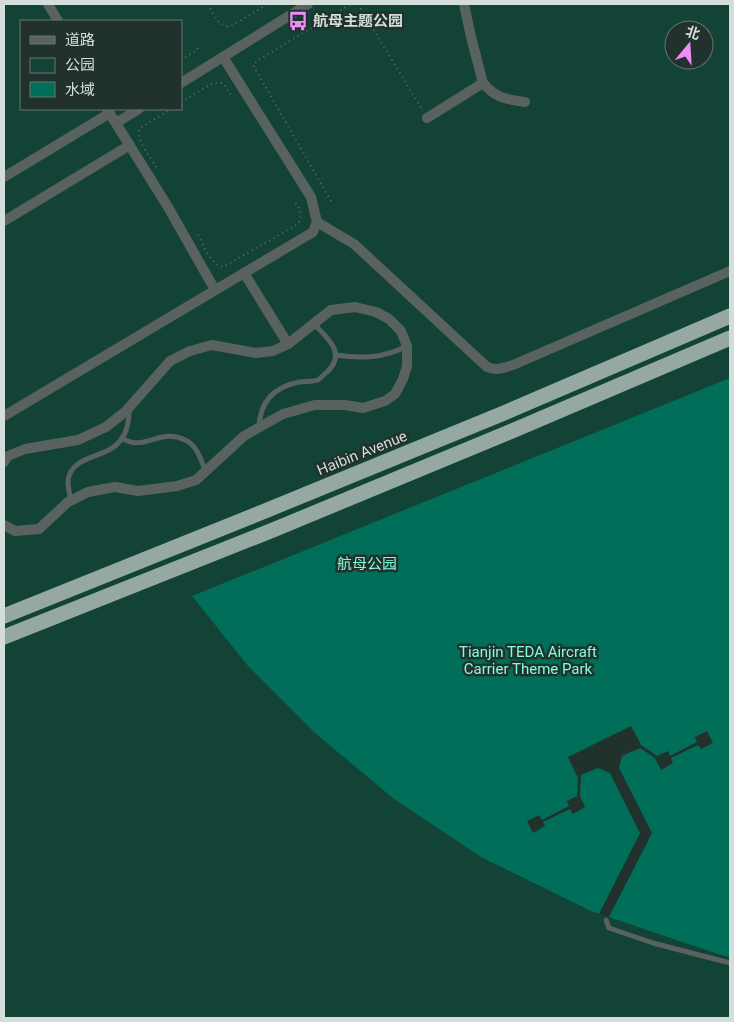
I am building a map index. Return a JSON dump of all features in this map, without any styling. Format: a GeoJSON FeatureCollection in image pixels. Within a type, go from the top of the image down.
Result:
{"type":"FeatureCollection","features":[{"type":"Feature","properties":{"kind":"highway","name":"Haibin Avenue"},"geometry":{"type":"LineString","coordinates":[[4,616],[458,432],[730,316]]}},
{"type":"Feature","properties":{"kind":"highway"},"geometry":{"type":"LineString","coordinates":[[4,638],[512,431],[730,338]]}},
{"type":"Feature","properties":{"kind":"street"},"geometry":{"type":"LineString","coordinates":[[48,4],[57,20]]}},
{"type":"Feature","properties":{"kind":"street"},"geometry":{"type":"LineString","coordinates":[[182,82],[308,4]]}},
{"type":"Feature","properties":{"kind":"street"},"geometry":{"type":"LineString","coordinates":[[464,4],[483,83],[493,94],[524,102]]}},
{"type":"Feature","properties":{"kind":"street"},"geometry":{"type":"LineString","coordinates":[[4,416],[313,232],[317,222],[311,197],[223,57]]}},
{"type":"Feature","properties":{"kind":"street"},"geometry":{"type":"LineString","coordinates":[[427,118],[483,83]]}},
{"type":"Feature","properties":{"kind":"street"},"geometry":{"type":"LineString","coordinates":[[116,123],[137,110]]}},
{"type":"Feature","properties":{"kind":"street"},"geometry":{"type":"LineString","coordinates":[[4,177],[109,111],[168,207],[215,290]]}},
{"type":"Feature","properties":{"kind":"street"},"geometry":{"type":"LineString","coordinates":[[4,221],[130,145]]}},
{"type":"Feature","properties":{"kind":"street"},"geometry":{"type":"LineString","coordinates":[[317,222],[354,244],[487,367],[492,369],[512,365],[730,271]]}},
{"type":"Feature","properties":{"kind":"street"},"geometry":{"type":"LineString","coordinates":[[244,273],[288,344]]}},
{"type":"Feature","properties":{"kind":"street"},"geometry":{"type":"LineString","coordinates":[[4,462],[8,456],[25,448],[78,440],[106,427],[129,408],[170,361],[212,345],[256,352],[273,351],[288,344],[332,310],[355,307],[376,312],[389,318],[401,331],[407,346],[407,366],[403,379],[395,394],[385,402],[363,408],[345,405],[315,405],[283,414],[244,436],[196,480],[177,486],[138,490],[115,487],[88,492],[71,501],[39,529],[15,531],[4,525]]}},
{"type":"Feature","properties":{"kind":"lane"},"geometry":{"type":"LineString","coordinates":[[259,427],[259,415],[267,399],[288,385],[317,380],[331,367],[336,350],[314,324]]}},
{"type":"Feature","properties":{"kind":"lane"},"geometry":{"type":"LineString","coordinates":[[336,355],[373,357],[407,346]]}},
{"type":"Feature","properties":{"kind":"lane"},"geometry":{"type":"LineString","coordinates":[[71,501],[68,482],[69,475],[76,466],[89,457],[114,447],[122,438],[129,421],[129,408]]}},
{"type":"Feature","properties":{"kind":"lane"},"geometry":{"type":"LineString","coordinates":[[122,438],[129,443],[142,443],[172,435],[182,438],[192,443],[205,472]]}},
{"type":"Feature","properties":{"kind":"lane"},"geometry":{"type":"LineString","coordinates":[[606,920],[609,928],[653,943],[730,963]]}},
{"type":"Feature","properties":{"kind":"path"},"geometry":{"type":"LineString","coordinates":[[208,4],[222,26],[226,27],[231,26],[268,4]]}},
{"type":"Feature","properties":{"kind":"path"},"geometry":{"type":"LineString","coordinates":[[332,201],[253,65],[351,4]]}},
{"type":"Feature","properties":{"kind":"path"},"geometry":{"type":"LineString","coordinates":[[358,4],[427,118]]}},
{"type":"Feature","properties":{"kind":"path"},"geometry":{"type":"LineString","coordinates":[[182,59],[197,50],[198,46]]}},
{"type":"Feature","properties":{"kind":"path"},"geometry":{"type":"LineString","coordinates":[[182,101],[217,82],[222,83],[233,98]]}},
{"type":"Feature","properties":{"kind":"path"},"geometry":{"type":"LineString","coordinates":[[156,167],[140,140],[139,132],[140,128],[169,110]]}},
{"type":"Feature","properties":{"kind":"path"},"geometry":{"type":"LineString","coordinates":[[198,235],[212,260],[224,267],[298,224],[301,211],[293,200]]}},
{"type":"Feature","properties":{"kind":"green space","name":"航母公园"},"geometry":{"type":"Polygon","coordinates":[[[4,4],[730,4],[730,1018],[4,1018],[4,4]]]}},
{"type":"Feature","properties":{"kind":"water","name":"Tianjin TEDA Aircraft Carrier Theme Park"},"geometry":{"type":"Polygon","coordinates":[[[730,378],[730,957],[591,911],[481,857],[394,799],[315,733],[248,666],[192,596],[730,378]]]}},
{"type":"Feature","properties":{"kind":"pier"},"geometry":{"type":"Polygon","coordinates":[[[631,726],[641,745],[657,756],[668,751],[670,756],[697,742],[695,737],[707,731],[713,743],[701,749],[698,745],[671,758],[673,763],[661,770],[655,758],[640,748],[622,756],[619,768],[652,833],[609,917],[599,914],[640,833],[610,773],[598,768],[581,775],[580,796],[585,807],[573,814],[570,809],[543,822],[545,826],[533,833],[527,821],[539,815],[542,820],[569,806],[567,801],[577,796],[578,778],[568,757],[631,726]]]}},
{"type":"Feature","properties":{"kind":"place","name":"航母主题公园"},"geometry":{"type":"Point","coordinates":[298,21]}}]}
